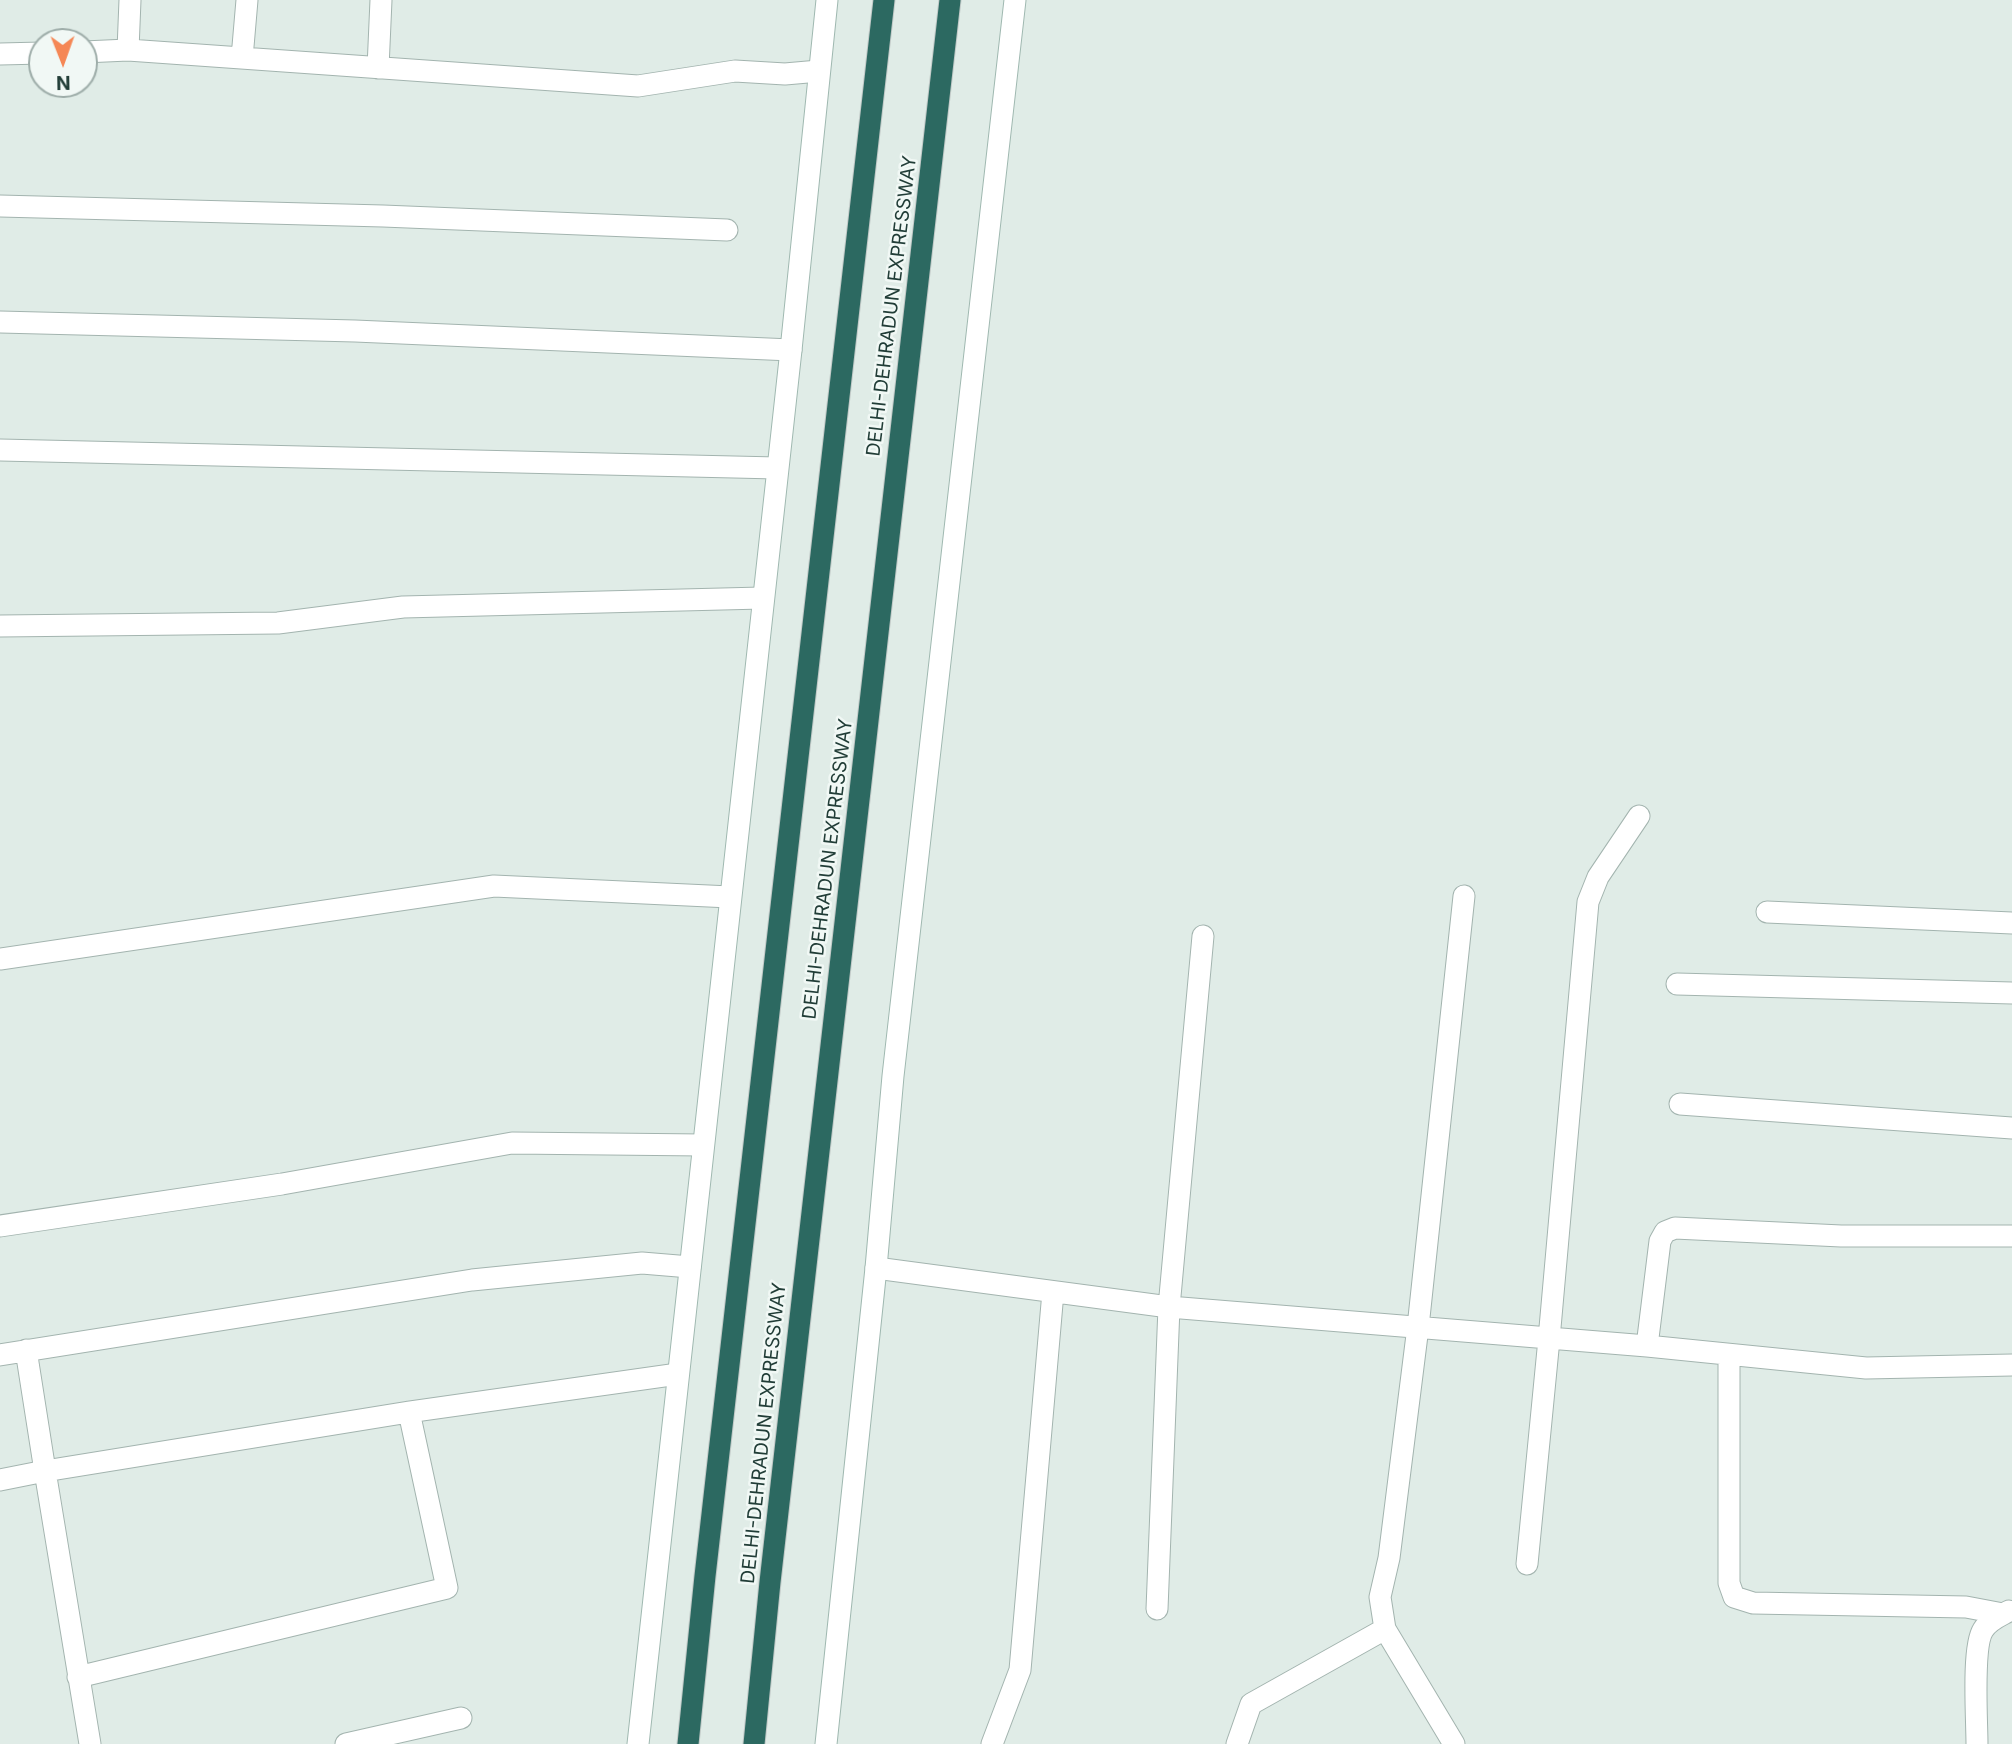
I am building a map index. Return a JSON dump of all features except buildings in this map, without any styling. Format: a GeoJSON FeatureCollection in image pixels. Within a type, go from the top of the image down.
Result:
{"type":"FeatureCollection","features":[{"type":"Feature","properties":{"kind":"highway"},"geometry":{"type":"LineString","coordinates":[[688,1744],[884,0]]}},
{"type":"Feature","properties":{"kind":"highway","name":"DELHI-DEHRADUN EXPRESSWAY"},"geometry":{"type":"LineString","coordinates":[[754,1744],[769,1582],[950,0]]}},
{"type":"Feature","properties":{"kind":"street"},"geometry":{"type":"LineString","coordinates":[[128,50],[130,0]]}},
{"type":"Feature","properties":{"kind":"street"},"geometry":{"type":"LineString","coordinates":[[242,58],[247,0]]}},
{"type":"Feature","properties":{"kind":"street"},"geometry":{"type":"LineString","coordinates":[[378,68],[381,0]]}},
{"type":"Feature","properties":{"kind":"street"},"geometry":{"type":"LineString","coordinates":[[638,1744],[827,0]]}},
{"type":"Feature","properties":{"kind":"street"},"geometry":{"type":"LineString","coordinates":[[826,1744],[876,1268],[893,1076],[1015,0]]}},
{"type":"Feature","properties":{"kind":"street"},"geometry":{"type":"LineString","coordinates":[[98,51],[128,50],[638,86],[735,71],[785,74],[819,71]]}},
{"type":"Feature","properties":{"kind":"street"},"geometry":{"type":"LineString","coordinates":[[0,54],[28,53]]}},
{"type":"Feature","properties":{"kind":"street"},"geometry":{"type":"LineString","coordinates":[[0,206],[383,216],[727,230]]}},
{"type":"Feature","properties":{"kind":"street"},"geometry":{"type":"LineString","coordinates":[[0,322],[355,331],[790,350]]}},
{"type":"Feature","properties":{"kind":"street"},"geometry":{"type":"LineString","coordinates":[[0,450],[777,468]]}},
{"type":"Feature","properties":{"kind":"street"},"geometry":{"type":"LineString","coordinates":[[0,626],[278,624],[403,607],[762,598]]}},
{"type":"Feature","properties":{"kind":"street"},"geometry":{"type":"LineString","coordinates":[[1527,1564],[1588,902],[1602,871],[1639,816]]}},
{"type":"Feature","properties":{"kind":"street"},"geometry":{"type":"LineString","coordinates":[[0,959],[494,886],[730,897]]}},
{"type":"Feature","properties":{"kind":"street"},"geometry":{"type":"LineString","coordinates":[[1454,1744],[1385,1629],[1380,1598],[1389,1558],[1418,1327],[1464,895]]}},
{"type":"Feature","properties":{"kind":"street"},"geometry":{"type":"LineString","coordinates":[[1767,912],[2012,923]]}},
{"type":"Feature","properties":{"kind":"street"},"geometry":{"type":"LineString","coordinates":[[1157,1609],[1169,1307],[1203,936]]}},
{"type":"Feature","properties":{"kind":"street"},"geometry":{"type":"LineString","coordinates":[[1677,984],[2012,993]]}},
{"type":"Feature","properties":{"kind":"street"},"geometry":{"type":"LineString","coordinates":[[1680,1104],[2012,1128]]}},
{"type":"Feature","properties":{"kind":"street"},"geometry":{"type":"LineString","coordinates":[[0,1226],[282,1184],[512,1143],[703,1145]]}},
{"type":"Feature","properties":{"kind":"street"},"geometry":{"type":"LineString","coordinates":[[1647,1346],[1660,1241],[1665,1232],[1675,1228],[1841,1236],[2012,1236]]}},
{"type":"Feature","properties":{"kind":"street"},"geometry":{"type":"LineString","coordinates":[[0,1355],[472,1280],[642,1263],[690,1267]]}},
{"type":"Feature","properties":{"kind":"street"},"geometry":{"type":"LineString","coordinates":[[876,1268],[1169,1307],[1647,1346],[1866,1368],[2012,1365]]}},
{"type":"Feature","properties":{"kind":"street"},"geometry":{"type":"LineString","coordinates":[[992,1744],[1020,1670],[1053,1292]]}},
{"type":"Feature","properties":{"kind":"street"},"geometry":{"type":"LineString","coordinates":[[26,1350],[90,1744]]}},
{"type":"Feature","properties":{"kind":"street"},"geometry":{"type":"LineString","coordinates":[[1729,1355],[1729,1583],[1734,1597],[1753,1603],[1966,1606],[2007,1612]]}},
{"type":"Feature","properties":{"kind":"street"},"geometry":{"type":"LineString","coordinates":[[0,1480],[409,1412],[678,1374]]}},
{"type":"Feature","properties":{"kind":"street"},"geometry":{"type":"LineString","coordinates":[[78,1677],[447,1588],[409,1412]]}},
{"type":"Feature","properties":{"kind":"street"},"geometry":{"type":"LineString","coordinates":[[1977,1744],[1977,1658],[1981,1632],[1989,1622],[2007,1612]]}},
{"type":"Feature","properties":{"kind":"street"},"geometry":{"type":"LineString","coordinates":[[1237,1744],[1251,1704],[1385,1629]]}},
{"type":"Feature","properties":{"kind":"street"},"geometry":{"type":"LineString","coordinates":[[346,1744],[461,1718]]}}]}
